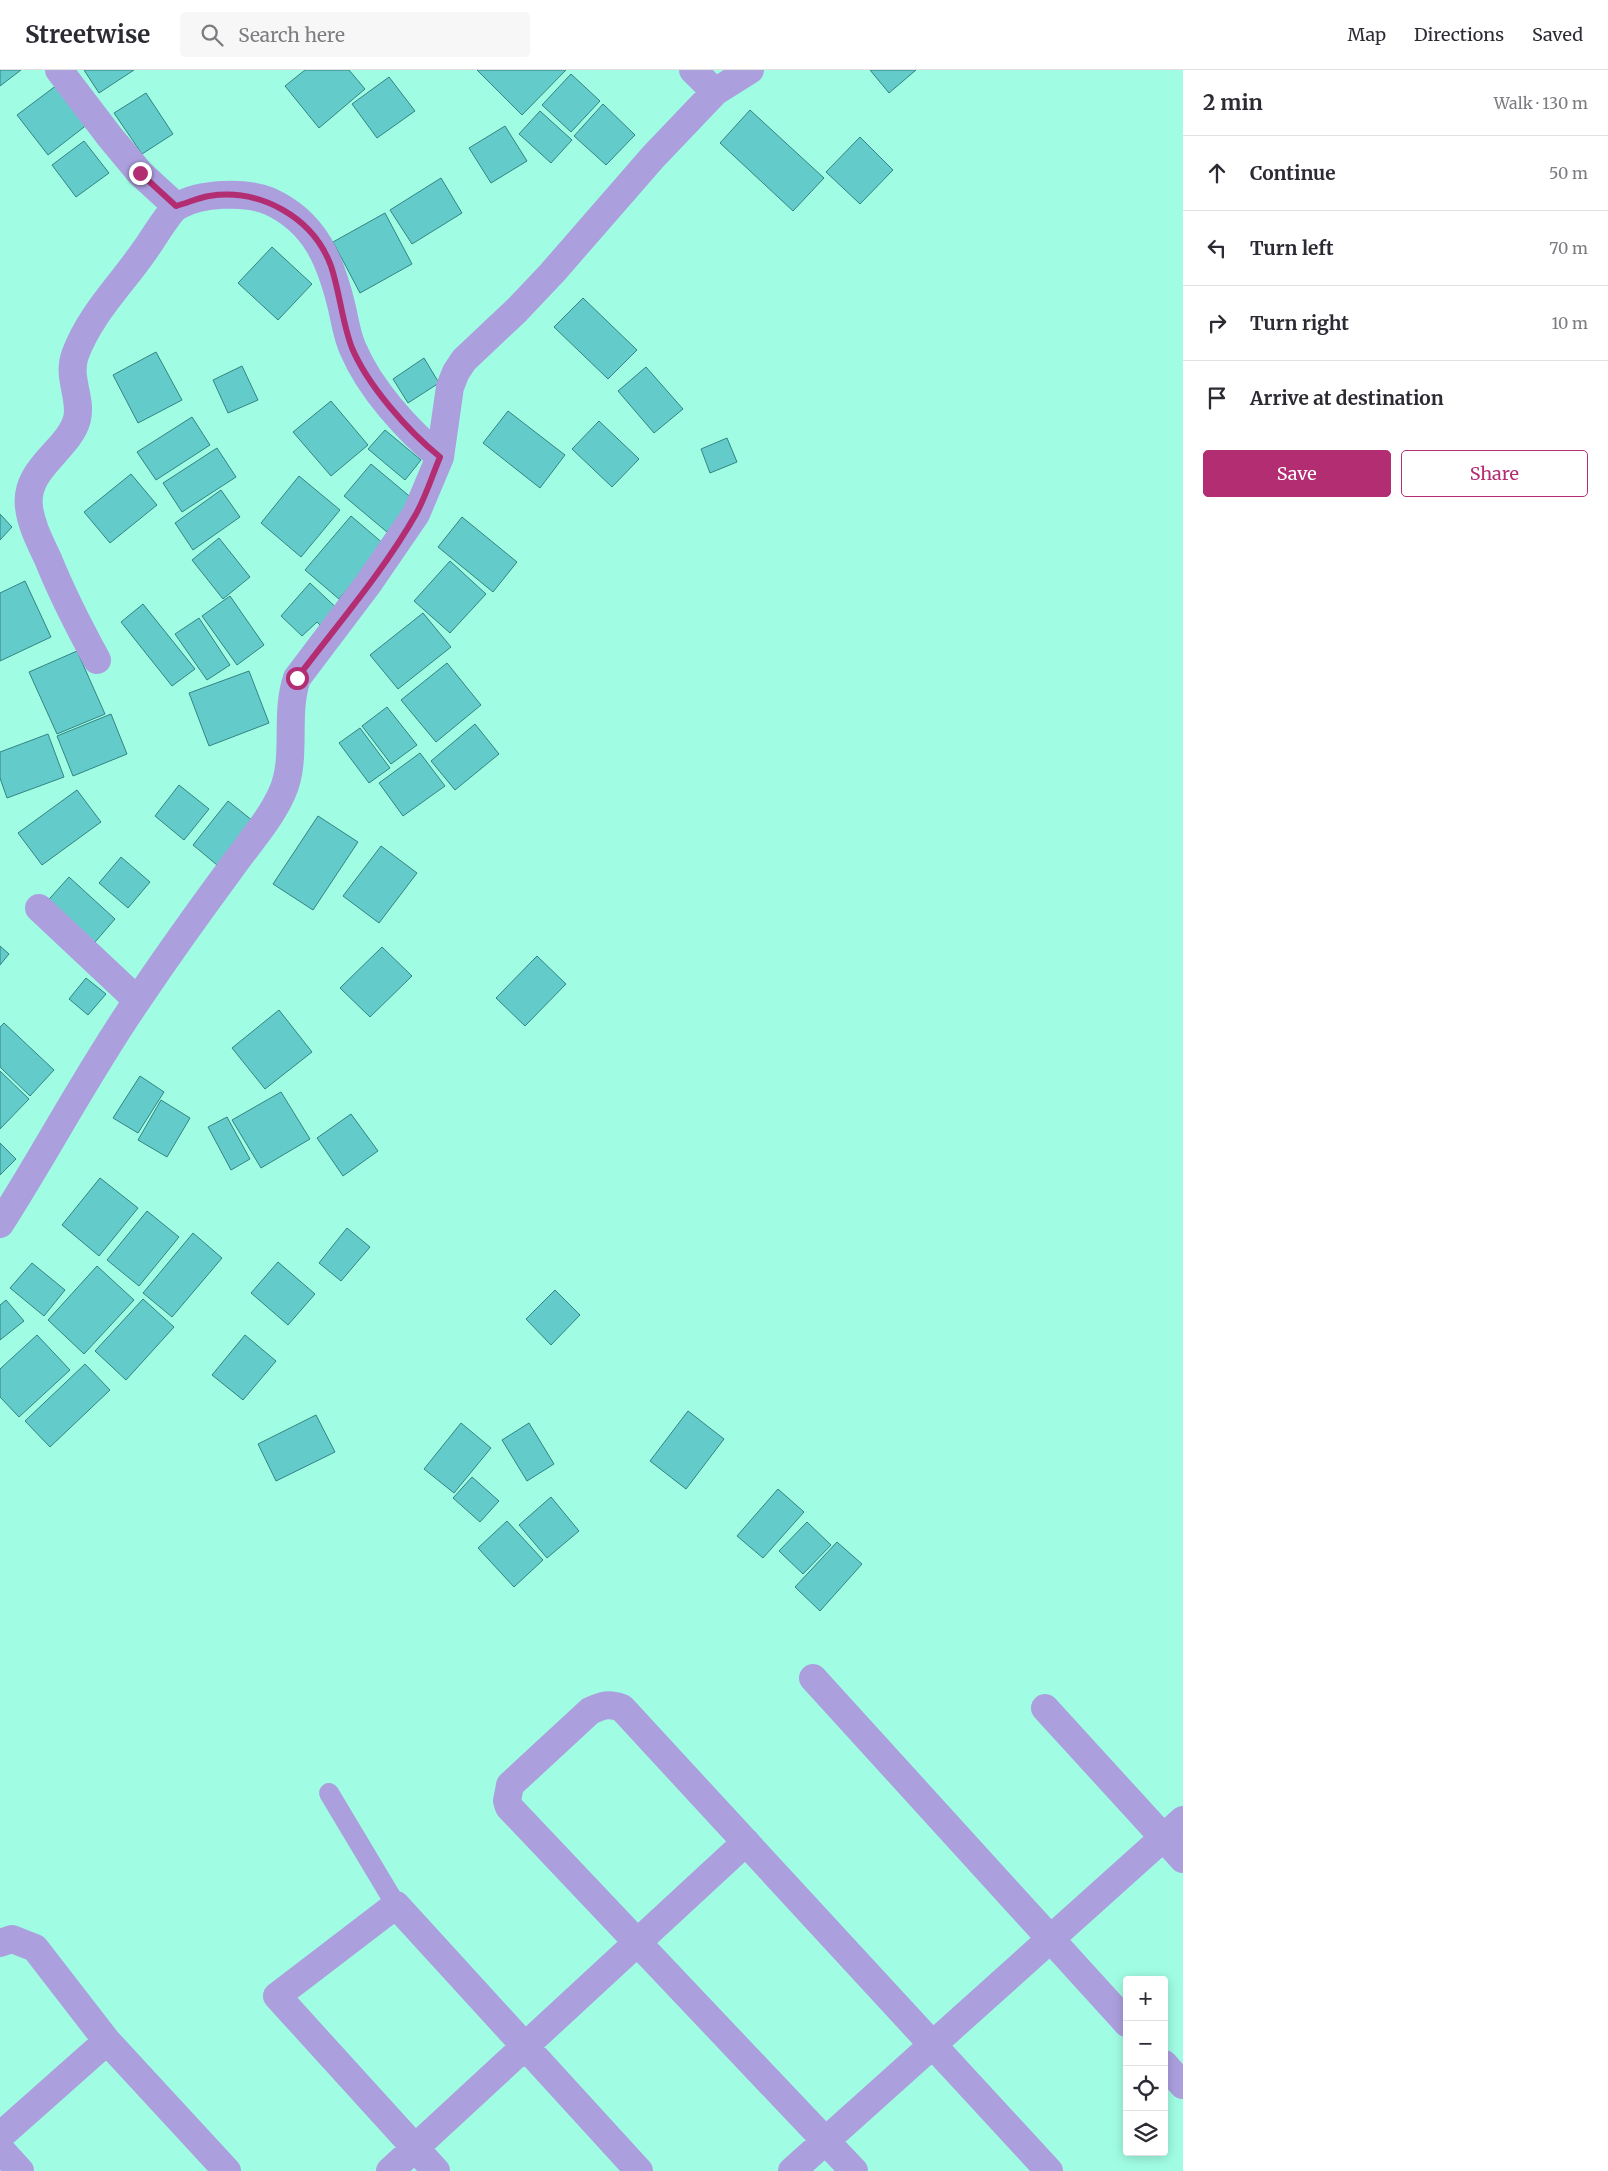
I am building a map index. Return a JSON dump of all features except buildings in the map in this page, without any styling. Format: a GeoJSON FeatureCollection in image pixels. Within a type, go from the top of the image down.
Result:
{"type":"FeatureCollection","features":[{"type":"Feature","properties":{"kind":"street"},"geometry":{"type":"LineString","coordinates":[[60,70],[110,137],[140,173],[176,206]]}},
{"type":"Feature","properties":{"kind":"street"},"geometry":{"type":"LineString","coordinates":[[693,70],[715,92]]}},
{"type":"Feature","properties":{"kind":"street"},"geometry":{"type":"LineString","coordinates":[[0,1224],[137,1000],[266,820],[282,792],[290,771],[291,694],[297,678],[368,584],[424,498],[440,457],[450,387],[456,372],[464,360],[517,310],[552,273],[641,170],[715,92],[750,70]]}},
{"type":"Feature","properties":{"kind":"street"},"geometry":{"type":"LineString","coordinates":[[97,660],[67,606],[35,530],[29,506],[30,489],[36,476],[72,430],[77,419],[72,367],[83,338],[104,301],[124,280],[176,206],[208,196],[245,196],[268,201],[308,229],[324,251],[331,266],[352,346],[359,362],[404,423],[440,457]]}},
{"type":"Feature","properties":{"kind":"street"},"geometry":{"type":"LineString","coordinates":[[39,908],[137,1000]]}},
{"type":"Feature","properties":{"kind":"street"},"geometry":{"type":"LineString","coordinates":[[813,1678],[1125,2021]]}},
{"type":"Feature","properties":{"kind":"street"},"geometry":{"type":"LineString","coordinates":[[854,2171],[509,1807],[507,1801],[510,1785],[590,1711],[604,1704],[622,1708],[1049,2171]]}},
{"type":"Feature","properties":{"kind":"street"},"geometry":{"type":"LineString","coordinates":[[1045,1708],[1173,1829],[1183,1859]]}},
{"type":"Feature","properties":{"kind":"street"},"geometry":{"type":"LineString","coordinates":[[792,2171],[1173,1829]]}},
{"type":"Feature","properties":{"kind":"street"},"geometry":{"type":"LineString","coordinates":[[390,2171],[746,1842]]}},
{"type":"Feature","properties":{"kind":"street"},"geometry":{"type":"LineString","coordinates":[[436,2171],[277,1996],[396,1905],[639,2171]]}},
{"type":"Feature","properties":{"kind":"street"},"geometry":{"type":"LineString","coordinates":[[0,1943],[12,1939],[35,1948],[107,2040],[227,2171]]}},
{"type":"Feature","properties":{"kind":"street"},"geometry":{"type":"LineString","coordinates":[[0,2136],[107,2040]]}},
{"type":"Feature","properties":{"kind":"street"},"geometry":{"type":"LineString","coordinates":[[1166,2066],[1183,2085]]}},
{"type":"Feature","properties":{"kind":"street"},"geometry":{"type":"LineString","coordinates":[[0,2149],[20,2171]]}},
{"type":"Feature","properties":{"kind":"lane"},"geometry":{"type":"LineString","coordinates":[[329,1793],[396,1905]]}},
{"type":"Feature","properties":{"kind":"route"},"geometry":{"type":"LineString","coordinates":[[140,173],[176,206],[208,196],[245,196],[268,201],[308,229],[324,251],[331,266],[352,346],[359,362],[404,423],[440,457],[424,498],[402,536],[297,678]]}}]}
